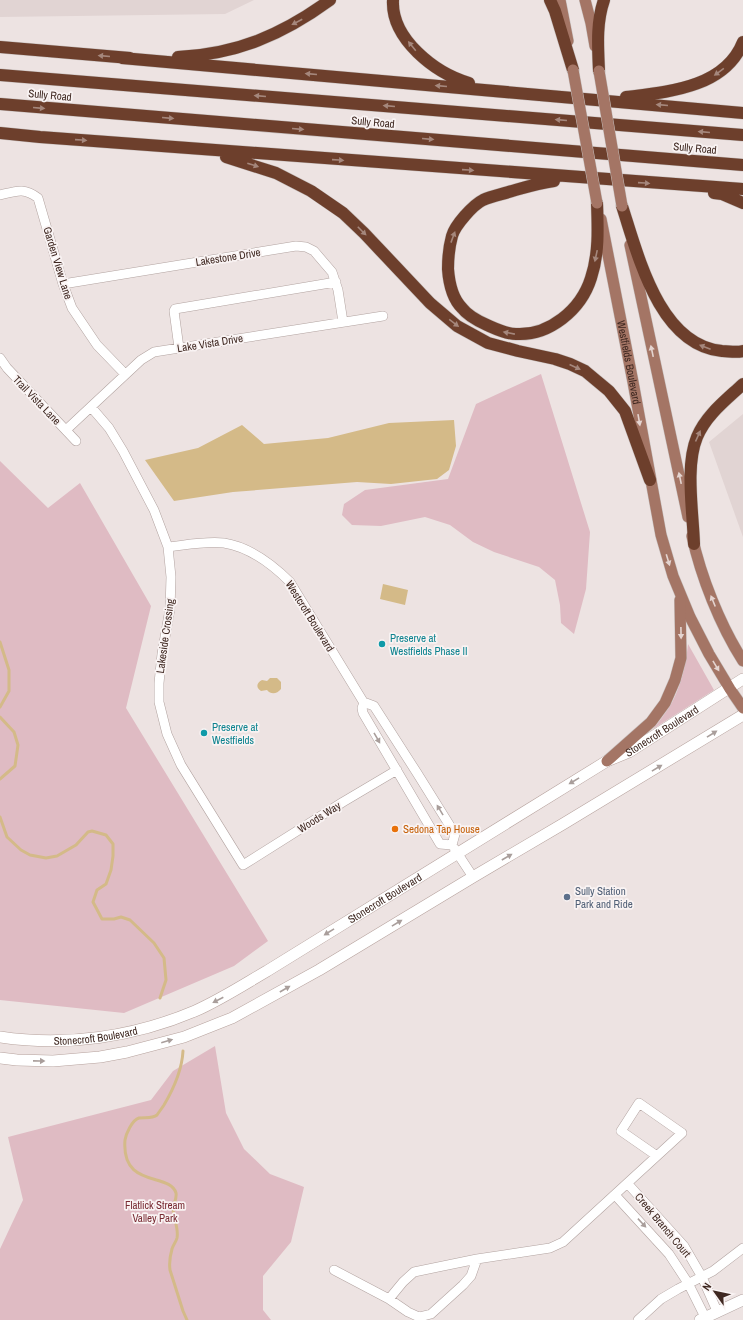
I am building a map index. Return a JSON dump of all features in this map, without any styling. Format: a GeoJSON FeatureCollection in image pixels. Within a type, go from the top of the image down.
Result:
{"type":"FeatureCollection","features":[{"type":"Feature","properties":{"kind":"highway"},"geometry":{"type":"LineString","coordinates":[[122,58],[182,57],[235,49],[271,36],[308,16],[330,0]]}},
{"type":"Feature","properties":{"kind":"highway"},"geometry":{"type":"LineString","coordinates":[[393,0],[395,15],[402,31],[413,48],[429,63],[457,80],[507,92]]}},
{"type":"Feature","properties":{"kind":"highway"},"geometry":{"type":"LineString","coordinates":[[550,0],[555,10],[573,70]]}},
{"type":"Feature","properties":{"kind":"highway"},"geometry":{"type":"LineString","coordinates":[[599,71],[598,30],[600,11],[604,0]]}},
{"type":"Feature","properties":{"kind":"highway"},"geometry":{"type":"LineString","coordinates":[[599,99],[668,91],[690,86],[706,80],[718,73],[727,65],[743,42]]}},
{"type":"Feature","properties":{"kind":"highway"},"geometry":{"type":"LineString","coordinates":[[0,47],[599,99],[743,113]]}},
{"type":"Feature","properties":{"kind":"highway","name":"Sully Road"},"geometry":{"type":"LineString","coordinates":[[0,75],[743,135]]}},
{"type":"Feature","properties":{"kind":"highway","name":"Sully Road"},"geometry":{"type":"LineString","coordinates":[[0,104],[743,165]]}},
{"type":"Feature","properties":{"kind":"highway"},"geometry":{"type":"LineString","coordinates":[[0,133],[743,190]]}},
{"type":"Feature","properties":{"kind":"highway"},"geometry":{"type":"LineString","coordinates":[[188,148],[214,153],[256,165],[276,173],[311,191],[343,213],[369,238],[430,303],[457,326],[488,343],[555,359],[585,371],[609,391],[625,411],[650,480]]}},
{"type":"Feature","properties":{"kind":"highway"},"geometry":{"type":"LineString","coordinates":[[577,178],[538,183],[483,200],[468,212],[452,234],[448,258],[449,276],[454,298],[462,309],[477,320],[500,331],[515,334],[527,334],[550,327],[567,316],[579,301],[591,279],[598,246],[597,203]]}},
{"type":"Feature","properties":{"kind":"highway"},"geometry":{"type":"LineString","coordinates":[[668,185],[722,194],[743,202]]}},
{"type":"Feature","properties":{"kind":"highway"},"geometry":{"type":"LineString","coordinates":[[622,206],[644,270],[653,291],[664,311],[678,328],[695,343],[713,350],[743,351]]}},
{"type":"Feature","properties":{"kind":"highway"},"geometry":{"type":"LineString","coordinates":[[694,544],[690,476],[693,451],[697,437],[711,415],[743,384]]}},
{"type":"Feature","properties":{"kind":"main road","name":"Westfields Boulevard"},"geometry":{"type":"LineString","coordinates":[[560,0],[566,23],[597,203],[633,382],[661,535],[680,594],[709,654],[743,708]]}},
{"type":"Feature","properties":{"kind":"main road"},"geometry":{"type":"LineString","coordinates":[[585,0],[591,23],[622,206],[694,544],[700,567],[727,633],[743,661]]}},
{"type":"Feature","properties":{"kind":"main road"},"geometry":{"type":"LineString","coordinates":[[607,761],[651,722],[665,703],[675,680],[681,658],[680,594]]}},
{"type":"Feature","properties":{"kind":"main road"},"geometry":{"type":"LineString","coordinates":[[727,633],[743,647]]}},
{"type":"Feature","properties":{"kind":"main road","name":"Stonecroft Boulevard"},"geometry":{"type":"LineString","coordinates":[[0,1037],[22,1040],[83,1040],[138,1030],[173,1020],[222,998],[454,849],[607,761],[630,752],[730,689],[743,679]]}},
{"type":"Feature","properties":{"kind":"main road","name":"Stonecroft Boulevard"},"geometry":{"type":"LineString","coordinates":[[0,1058],[53,1061],[100,1057],[127,1052],[184,1037],[232,1018],[312,974],[743,715]]}},
{"type":"Feature","properties":{"kind":"main road"},"geometry":{"type":"LineString","coordinates":[[703,1319],[743,1300]]}},
{"type":"Feature","properties":{"kind":"street","name":"Garden View Lane"},"geometry":{"type":"LineString","coordinates":[[0,195],[22,191],[31,192],[38,198],[63,284],[72,308],[90,337],[125,374]]}},
{"type":"Feature","properties":{"kind":"street","name":"Lakestone Drive"},"geometry":{"type":"LineString","coordinates":[[63,284],[296,246],[306,247],[314,251],[332,272],[338,290],[343,322]]}},
{"type":"Feature","properties":{"kind":"street"},"geometry":{"type":"LineString","coordinates":[[178,348],[175,309],[336,282]]}},
{"type":"Feature","properties":{"kind":"street","name":"Lake Vista Drive"},"geometry":{"type":"LineString","coordinates":[[66,430],[125,374],[141,360],[154,352],[383,316]]}},
{"type":"Feature","properties":{"kind":"street","name":"Trail Vista Lane"},"geometry":{"type":"LineString","coordinates":[[0,358],[7,368],[76,441]]}},
{"type":"Feature","properties":{"kind":"street","name":"Lakeside Crossing"},"geometry":{"type":"LineString","coordinates":[[91,407],[109,428],[127,458],[154,510],[168,547],[171,577],[170,609],[160,665],[159,683],[159,702],[163,721],[182,765],[243,865]]}},
{"type":"Feature","properties":{"kind":"street","name":"Westcroft Boulevard"},"geometry":{"type":"LineString","coordinates":[[168,547],[203,543],[224,543],[245,550],[274,567],[290,582],[364,703],[362,708],[363,713],[440,844],[454,849],[473,877]]}},
{"type":"Feature","properties":{"kind":"street","name":"Westcroft Boulevard"},"geometry":{"type":"LineString","coordinates":[[364,703],[371,704],[376,709],[417,772],[455,834],[454,849]]}},
{"type":"Feature","properties":{"kind":"street","name":"Woods Way"},"geometry":{"type":"LineString","coordinates":[[243,865],[396,770]]}},
{"type":"Feature","properties":{"kind":"street","name":"Creek Branch Court"},"geometry":{"type":"LineString","coordinates":[[389,1298],[414,1272],[477,1259],[550,1248],[563,1242],[628,1184],[682,1133],[639,1103],[621,1131],[657,1156]]}},
{"type":"Feature","properties":{"kind":"street","name":"Creek Branch Court"},"geometry":{"type":"LineString","coordinates":[[628,1184],[684,1246],[702,1276],[717,1312]]}},
{"type":"Feature","properties":{"kind":"street","name":"Creek Branch Court"},"geometry":{"type":"LineString","coordinates":[[615,1195],[669,1254],[688,1283],[703,1319]]}},
{"type":"Feature","properties":{"kind":"street"},"geometry":{"type":"LineString","coordinates":[[638,1320],[661,1299],[688,1283],[713,1271],[743,1248]]}},
{"type":"Feature","properties":{"kind":"street"},"geometry":{"type":"LineString","coordinates":[[334,1270],[389,1298],[408,1312],[419,1317],[431,1314],[471,1276],[477,1259]]}},
{"type":"Feature","properties":{"kind":"shaded area"},"geometry":{"type":"Polygon","coordinates":[[[0,0],[254,0],[225,14],[0,17],[0,0]]]}},
{"type":"Feature","properties":{"kind":"shaded area"},"geometry":{"type":"Polygon","coordinates":[[[743,414],[743,537],[709,442],[743,414]]]}},
{"type":"Feature","properties":{"kind":"shaded area"},"geometry":{"type":"Polygon","coordinates":[[[454,420],[456,446],[449,470],[437,479],[391,484],[357,482],[233,492],[174,501],[145,460],[198,448],[242,425],[264,444],[328,438],[389,423],[454,420]]]}},
{"type":"Feature","properties":{"kind":"shaded area"},"geometry":{"type":"Polygon","coordinates":[[[383,584],[408,590],[405,605],[380,599],[383,584]]]}},
{"type":"Feature","properties":{"kind":"shaded area"},"geometry":{"type":"Polygon","coordinates":[[[270,678],[277,678],[281,682],[281,689],[276,693],[270,693],[267,690],[259,690],[258,684],[260,681],[267,681],[270,678]]]}},
{"type":"Feature","properties":{"kind":"green space"},"geometry":{"type":"Polygon","coordinates":[[[541,374],[590,532],[586,589],[574,634],[561,623],[560,605],[555,580],[539,567],[494,552],[473,542],[450,525],[425,517],[381,526],[352,525],[342,515],[344,504],[365,490],[448,479],[476,404],[541,374]]]}},
{"type":"Feature","properties":{"kind":"green space"},"geometry":{"type":"Polygon","coordinates":[[[0,461],[48,508],[80,483],[151,606],[126,708],[268,941],[234,966],[124,1013],[0,1000],[0,461]]]}},
{"type":"Feature","properties":{"kind":"green space"},"geometry":{"type":"Polygon","coordinates":[[[688,644],[714,690],[653,729],[668,709],[676,694],[684,669],[688,644]]]}},
{"type":"Feature","properties":{"kind":"green space","name":"Flatlick Stream Valley Park"},"geometry":{"type":"Polygon","coordinates":[[[215,1046],[226,1113],[244,1149],[270,1174],[304,1187],[291,1242],[263,1276],[263,1310],[271,1320],[0,1320],[0,1249],[23,1200],[8,1137],[151,1100],[173,1071],[215,1046]]]}},
{"type":"Feature","properties":{"kind":"waterway"},"geometry":{"type":"LineString","coordinates":[[0,642],[9,670],[9,691],[0,707]]}},
{"type":"Feature","properties":{"kind":"waterway"},"geometry":{"type":"LineString","coordinates":[[0,717],[14,732],[18,745],[15,766],[0,779]]}},
{"type":"Feature","properties":{"kind":"waterway"},"geometry":{"type":"LineString","coordinates":[[0,817],[7,837],[21,850],[30,855],[46,858],[57,856],[76,845],[88,832],[92,831],[106,835],[113,844],[111,870],[106,884],[97,890],[93,902],[102,919],[114,919],[121,917],[130,920],[154,943],[164,958],[166,980],[160,998]]}},
{"type":"Feature","properties":{"kind":"waterway"},"geometry":{"type":"LineString","coordinates":[[183,1051],[177,1079],[164,1105],[157,1115],[136,1119],[128,1131],[125,1140],[126,1155],[130,1166],[138,1173],[172,1187],[176,1193],[173,1208],[177,1227],[177,1239],[171,1252],[170,1270],[187,1320]]}},
{"type":"Feature","properties":{"kind":"place","name":"Preserve at Westfields Phase II"},"geometry":{"type":"Point","coordinates":[382,644]}},
{"type":"Feature","properties":{"kind":"place","name":"Preserve at Westfields"},"geometry":{"type":"Point","coordinates":[204,733]}},
{"type":"Feature","properties":{"kind":"place","name":"Sedona Tap House"},"geometry":{"type":"Point","coordinates":[395,829]}},
{"type":"Feature","properties":{"kind":"place","name":"Sully Station Park and Ride"},"geometry":{"type":"Point","coordinates":[567,897]}}]}
